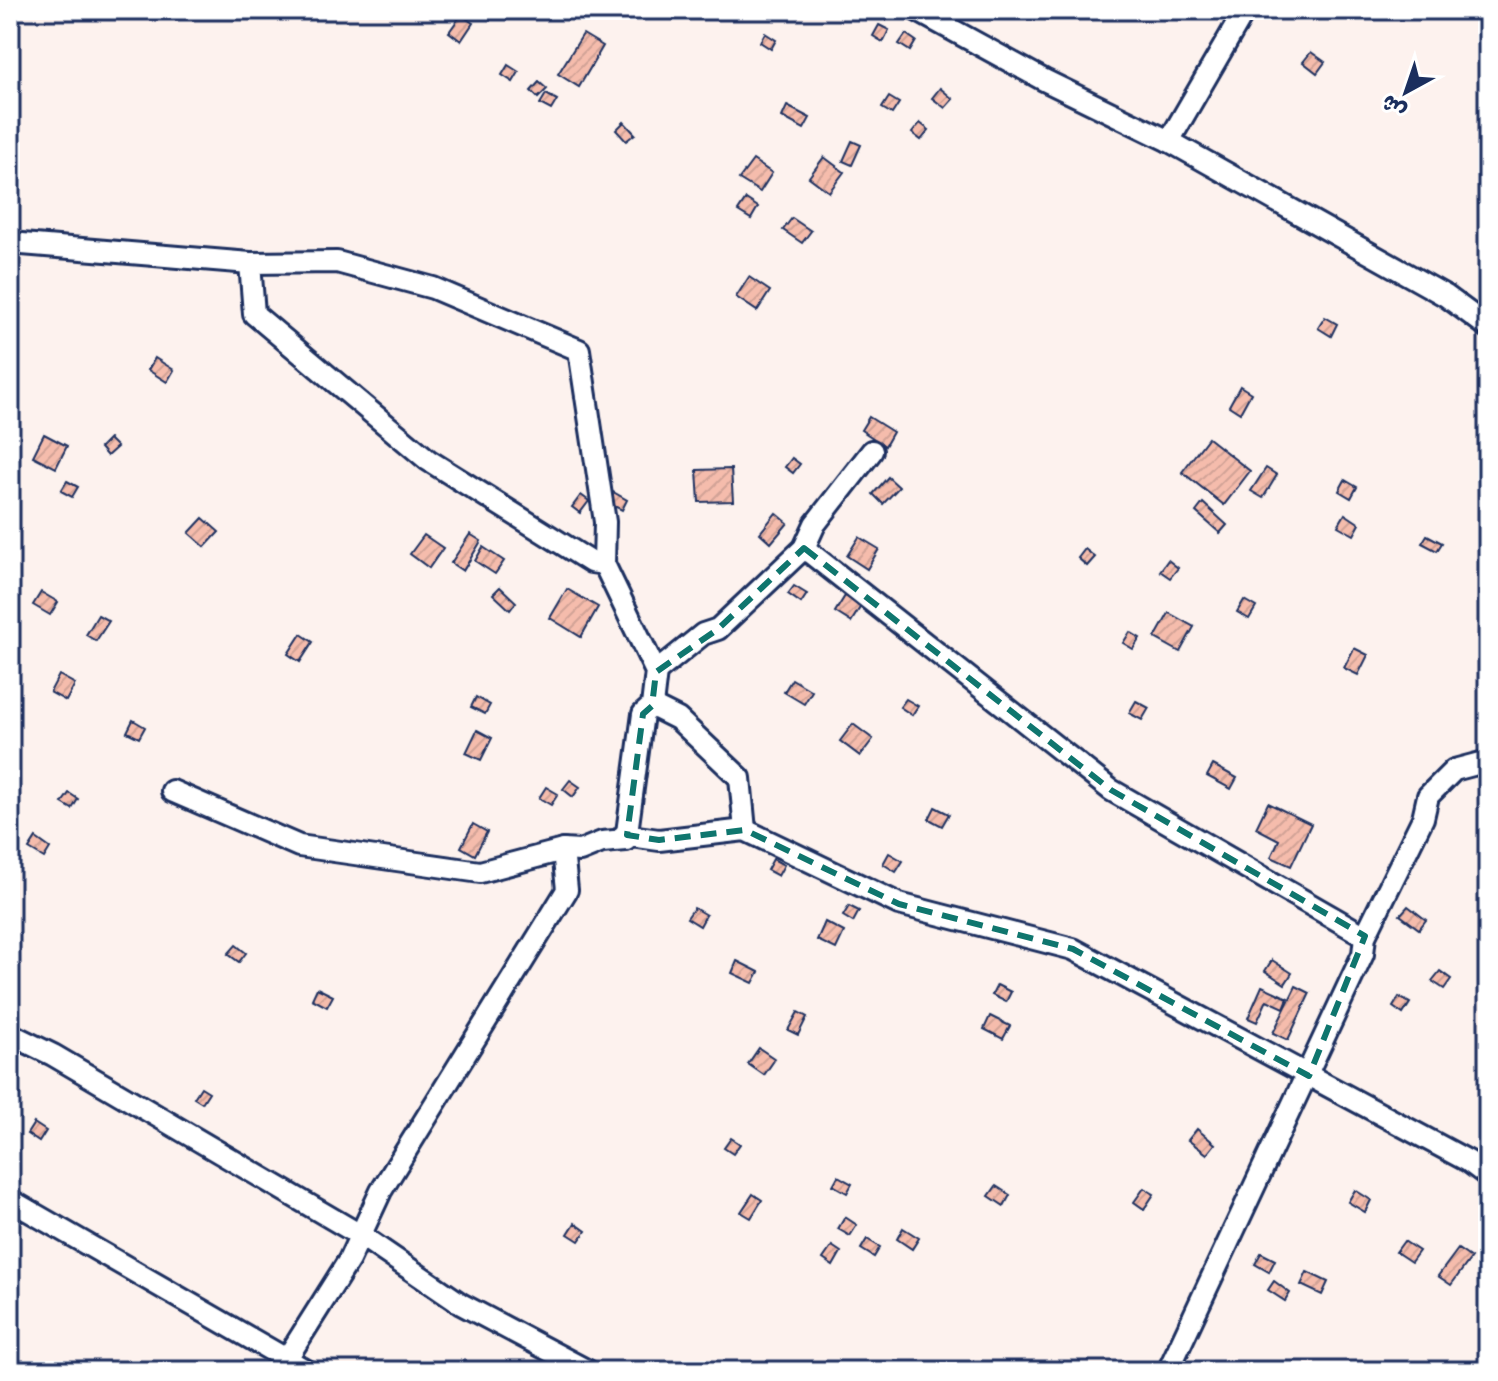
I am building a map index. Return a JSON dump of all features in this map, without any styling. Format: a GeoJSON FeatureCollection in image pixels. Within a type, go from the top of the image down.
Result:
{"type":"FeatureCollection","features":[{"type":"Feature","properties":{"kind":"street"},"geometry":{"type":"LineString","coordinates":[[916,10],[1044,80],[1169,141],[1446,296],[1488,327]]}},
{"type":"Feature","properties":{"kind":"street"},"geometry":{"type":"LineString","coordinates":[[1169,141],[1245,10]]}},
{"type":"Feature","properties":{"kind":"street"},"geometry":{"type":"LineString","coordinates":[[10,243],[250,263],[337,262],[433,288],[579,350],[605,522],[604,564],[656,672],[652,706],[643,714],[626,838]]}},
{"type":"Feature","properties":{"kind":"street"},"geometry":{"type":"LineString","coordinates":[[250,263],[254,314],[428,460],[591,562],[604,564]]}},
{"type":"Feature","properties":{"kind":"street"},"geometry":{"type":"LineString","coordinates":[[656,672],[703,634],[718,629],[804,548],[815,524],[872,451]]}},
{"type":"Feature","properties":{"kind":"street"},"geometry":{"type":"LineString","coordinates":[[804,548],[1111,790],[1365,936]]}},
{"type":"Feature","properties":{"kind":"street"},"geometry":{"type":"LineString","coordinates":[[652,706],[678,719],[740,778],[745,830]]}},
{"type":"Feature","properties":{"kind":"street"},"geometry":{"type":"LineString","coordinates":[[1168,1371],[1309,1076],[1363,954],[1365,936],[1423,818],[1428,796],[1454,770],[1488,761]]}},
{"type":"Feature","properties":{"kind":"street"},"geometry":{"type":"LineString","coordinates":[[172,791],[299,846],[323,852],[480,872],[563,850],[580,851],[602,842],[626,838],[659,840],[745,830],[899,904],[1073,949],[1468,1161],[1488,1176]]}},
{"type":"Feature","properties":{"kind":"street"},"geometry":{"type":"LineString","coordinates":[[282,1364],[349,1260],[381,1191],[567,890],[563,850]]}},
{"type":"Feature","properties":{"kind":"street"},"geometry":{"type":"LineString","coordinates":[[10,1034],[53,1055],[360,1235],[461,1304],[588,1371]]}},
{"type":"Feature","properties":{"kind":"street"},"geometry":{"type":"LineString","coordinates":[[10,1200],[282,1364],[307,1371]]}},
{"type":"Feature","properties":{"kind":"highlighted area"},"geometry":{"type":"Polygon","coordinates":[[[804,548],[1111,790],[1365,936],[1309,1076],[1073,949],[899,904],[745,830],[659,840],[627,835],[643,714],[652,706],[656,672],[718,629],[804,548]]]}},
{"type":"Feature","properties":{"kind":"building"},"geometry":{"type":"Polygon","coordinates":[[[461,15],[473,23],[461,41],[449,32],[461,15]]]}},
{"type":"Feature","properties":{"kind":"building"},"geometry":{"type":"Polygon","coordinates":[[[879,25],[889,30],[883,42],[873,36],[879,25]]]}},
{"type":"Feature","properties":{"kind":"building"},"geometry":{"type":"Polygon","coordinates":[[[765,33],[776,40],[771,49],[760,42],[765,33]]]}},
{"type":"Feature","properties":{"kind":"building"},"geometry":{"type":"Polygon","coordinates":[[[583,34],[603,46],[579,87],[558,74],[583,34]]]}},
{"type":"Feature","properties":{"kind":"building"},"geometry":{"type":"Polygon","coordinates":[[[906,34],[916,41],[910,51],[899,44],[906,34]]]}},
{"type":"Feature","properties":{"kind":"building"},"geometry":{"type":"Polygon","coordinates":[[[1311,52],[1325,62],[1317,73],[1303,62],[1311,52]]]}},
{"type":"Feature","properties":{"kind":"building"},"geometry":{"type":"Polygon","coordinates":[[[508,65],[519,72],[513,82],[502,75],[508,65]]]}},
{"type":"Feature","properties":{"kind":"building"},"geometry":{"type":"Polygon","coordinates":[[[539,82],[547,89],[538,98],[531,91],[539,82]]]}},
{"type":"Feature","properties":{"kind":"building"},"geometry":{"type":"Polygon","coordinates":[[[940,88],[953,99],[945,108],[932,98],[940,88]]]}},
{"type":"Feature","properties":{"kind":"building"},"geometry":{"type":"Polygon","coordinates":[[[546,94],[557,100],[551,110],[540,104],[546,94]]]}},
{"type":"Feature","properties":{"kind":"building"},"geometry":{"type":"Polygon","coordinates":[[[889,97],[899,103],[892,114],[882,108],[889,97]]]}},
{"type":"Feature","properties":{"kind":"building"},"geometry":{"type":"Polygon","coordinates":[[[787,106],[810,118],[804,129],[782,117],[787,106]]]}},
{"type":"Feature","properties":{"kind":"building"},"geometry":{"type":"Polygon","coordinates":[[[624,122],[635,134],[626,141],[616,130],[624,122]]]}},
{"type":"Feature","properties":{"kind":"building"},"geometry":{"type":"Polygon","coordinates":[[[920,123],[929,130],[921,140],[912,133],[920,123]]]}},
{"type":"Feature","properties":{"kind":"building"},"geometry":{"type":"Polygon","coordinates":[[[852,141],[861,145],[852,165],[843,161],[852,141]]]}},
{"type":"Feature","properties":{"kind":"building"},"geometry":{"type":"Polygon","coordinates":[[[824,157],[844,172],[829,192],[809,177],[824,157]]]}},
{"type":"Feature","properties":{"kind":"building"},"geometry":{"type":"Polygon","coordinates":[[[753,160],[772,173],[760,192],[739,179],[753,160]]]}},
{"type":"Feature","properties":{"kind":"building"},"geometry":{"type":"Polygon","coordinates":[[[746,199],[758,207],[751,219],[738,211],[746,199]]]}},
{"type":"Feature","properties":{"kind":"building"},"geometry":{"type":"Polygon","coordinates":[[[792,218],[811,231],[802,243],[783,230],[792,218]]]}},
{"type":"Feature","properties":{"kind":"building"},"geometry":{"type":"Polygon","coordinates":[[[749,277],[770,291],[757,311],[736,297],[749,277]]]}},
{"type":"Feature","properties":{"kind":"building"},"geometry":{"type":"Polygon","coordinates":[[[1325,317],[1337,324],[1331,336],[1318,328],[1325,317]]]}},
{"type":"Feature","properties":{"kind":"building"},"geometry":{"type":"Polygon","coordinates":[[[155,358],[174,370],[167,382],[148,370],[155,358]]]}},
{"type":"Feature","properties":{"kind":"building"},"geometry":{"type":"Polygon","coordinates":[[[1240,386],[1251,393],[1240,413],[1229,406],[1240,386]]]}},
{"type":"Feature","properties":{"kind":"building"},"geometry":{"type":"Polygon","coordinates":[[[869,417],[893,432],[885,446],[861,430],[869,417]]]}},
{"type":"Feature","properties":{"kind":"building"},"geometry":{"type":"Polygon","coordinates":[[[44,434],[67,446],[56,468],[33,456],[44,434]]]}},
{"type":"Feature","properties":{"kind":"building"},"geometry":{"type":"Polygon","coordinates":[[[1208,438],[1250,471],[1224,505],[1182,472],[1208,438]]]}},
{"type":"Feature","properties":{"kind":"building"},"geometry":{"type":"Polygon","coordinates":[[[109,439],[117,447],[107,456],[100,448],[109,439]]]}},
{"type":"Feature","properties":{"kind":"building"},"geometry":{"type":"Polygon","coordinates":[[[792,458],[800,464],[793,473],[785,467],[792,458]]]}},
{"type":"Feature","properties":{"kind":"building"},"geometry":{"type":"Polygon","coordinates":[[[1266,468],[1277,475],[1263,498],[1251,491],[1266,468]]]}},
{"type":"Feature","properties":{"kind":"building"},"geometry":{"type":"Polygon","coordinates":[[[731,469],[733,501],[699,502],[697,470],[731,469]]]}},
{"type":"Feature","properties":{"kind":"building"},"geometry":{"type":"Polygon","coordinates":[[[888,477],[899,487],[883,504],[873,494],[888,477]]]}},
{"type":"Feature","properties":{"kind":"building"},"geometry":{"type":"Polygon","coordinates":[[[1345,480],[1357,487],[1351,498],[1339,491],[1345,480]]]}},
{"type":"Feature","properties":{"kind":"building"},"geometry":{"type":"Polygon","coordinates":[[[67,481],[78,487],[72,497],[61,491],[67,481]]]}},
{"type":"Feature","properties":{"kind":"building"},"geometry":{"type":"Polygon","coordinates":[[[608,489],[627,500],[622,510],[602,500],[608,489]]]}},
{"type":"Feature","properties":{"kind":"building"},"geometry":{"type":"Polygon","coordinates":[[[581,495],[589,501],[580,513],[572,507],[581,495]]]}},
{"type":"Feature","properties":{"kind":"building"},"geometry":{"type":"Polygon","coordinates":[[[1203,503],[1227,525],[1220,533],[1196,512],[1203,503]]]}},
{"type":"Feature","properties":{"kind":"building"},"geometry":{"type":"Polygon","coordinates":[[[776,513],[788,523],[771,543],[760,533],[776,513]]]}},
{"type":"Feature","properties":{"kind":"building"},"geometry":{"type":"Polygon","coordinates":[[[1345,514],[1360,524],[1354,535],[1338,526],[1345,514]]]}},
{"type":"Feature","properties":{"kind":"building"},"geometry":{"type":"Polygon","coordinates":[[[203,518],[219,532],[205,547],[189,533],[203,518]]]}},
{"type":"Feature","properties":{"kind":"building"},"geometry":{"type":"Polygon","coordinates":[[[470,534],[481,541],[463,571],[451,563],[470,534]]]}},
{"type":"Feature","properties":{"kind":"building"},"geometry":{"type":"Polygon","coordinates":[[[424,535],[443,548],[429,568],[410,554],[424,535]]]}},
{"type":"Feature","properties":{"kind":"building"},"geometry":{"type":"Polygon","coordinates":[[[1427,535],[1442,543],[1437,551],[1422,543],[1427,535]]]}},
{"type":"Feature","properties":{"kind":"building"},"geometry":{"type":"Polygon","coordinates":[[[859,537],[879,549],[867,569],[847,556],[859,537]]]}},
{"type":"Feature","properties":{"kind":"building"},"geometry":{"type":"Polygon","coordinates":[[[483,547],[504,561],[495,574],[475,561],[483,547]]]}},
{"type":"Feature","properties":{"kind":"building"},"geometry":{"type":"Polygon","coordinates":[[[1085,549],[1095,557],[1087,566],[1078,558],[1085,549]]]}},
{"type":"Feature","properties":{"kind":"building"},"geometry":{"type":"Polygon","coordinates":[[[1168,560],[1178,568],[1170,578],[1160,571],[1168,560]]]}},
{"type":"Feature","properties":{"kind":"building"},"geometry":{"type":"Polygon","coordinates":[[[794,586],[807,594],[801,603],[788,594],[794,586]]]}},
{"type":"Feature","properties":{"kind":"building"},"geometry":{"type":"Polygon","coordinates":[[[500,587],[516,602],[510,610],[493,594],[500,587]]]}},
{"type":"Feature","properties":{"kind":"building"},"geometry":{"type":"Polygon","coordinates":[[[567,589],[598,607],[581,637],[550,618],[567,589]]]}},
{"type":"Feature","properties":{"kind":"building"},"geometry":{"type":"Polygon","coordinates":[[[41,592],[58,602],[50,615],[33,605],[41,592]]]}},
{"type":"Feature","properties":{"kind":"building"},"geometry":{"type":"Polygon","coordinates":[[[845,596],[861,606],[851,622],[835,612],[845,596]]]}},
{"type":"Feature","properties":{"kind":"building"},"geometry":{"type":"Polygon","coordinates":[[[1244,600],[1256,607],[1249,619],[1237,612],[1244,600]]]}},
{"type":"Feature","properties":{"kind":"building"},"geometry":{"type":"Polygon","coordinates":[[[1169,613],[1194,627],[1180,652],[1155,638],[1169,613]]]}},
{"type":"Feature","properties":{"kind":"building"},"geometry":{"type":"Polygon","coordinates":[[[98,615],[109,621],[96,641],[86,635],[98,615]]]}},
{"type":"Feature","properties":{"kind":"building"},"geometry":{"type":"Polygon","coordinates":[[[1130,632],[1140,638],[1133,649],[1123,643],[1130,632]]]}},
{"type":"Feature","properties":{"kind":"building"},"geometry":{"type":"Polygon","coordinates":[[[301,634],[313,642],[300,662],[288,654],[301,634]]]}},
{"type":"Feature","properties":{"kind":"building"},"geometry":{"type":"Polygon","coordinates":[[[1354,648],[1368,655],[1358,675],[1344,668],[1354,648]]]}},
{"type":"Feature","properties":{"kind":"building"},"geometry":{"type":"Polygon","coordinates":[[[59,675],[75,684],[66,701],[50,692],[59,675]]]}},
{"type":"Feature","properties":{"kind":"building"},"geometry":{"type":"Polygon","coordinates":[[[792,679],[812,691],[804,704],[784,692],[792,679]]]}},
{"type":"Feature","properties":{"kind":"building"},"geometry":{"type":"Polygon","coordinates":[[[476,697],[490,705],[485,714],[471,707],[476,697]]]}},
{"type":"Feature","properties":{"kind":"building"},"geometry":{"type":"Polygon","coordinates":[[[906,699],[918,706],[912,715],[900,707],[906,699]]]}},
{"type":"Feature","properties":{"kind":"building"},"geometry":{"type":"Polygon","coordinates":[[[1136,701],[1149,708],[1142,720],[1129,713],[1136,701]]]}},
{"type":"Feature","properties":{"kind":"building"},"geometry":{"type":"Polygon","coordinates":[[[133,720],[145,727],[139,738],[127,732],[133,720]]]}},
{"type":"Feature","properties":{"kind":"building"},"geometry":{"type":"Polygon","coordinates":[[[853,724],[873,739],[860,756],[840,741],[853,724]]]}},
{"type":"Feature","properties":{"kind":"building"},"geometry":{"type":"Polygon","coordinates":[[[477,730],[492,738],[481,760],[466,753],[477,730]]]}},
{"type":"Feature","properties":{"kind":"building"},"geometry":{"type":"Polygon","coordinates":[[[1213,765],[1237,778],[1231,789],[1207,776],[1213,765]]]}},
{"type":"Feature","properties":{"kind":"building"},"geometry":{"type":"Polygon","coordinates":[[[570,780],[580,787],[573,797],[563,789],[570,780]]]}},
{"type":"Feature","properties":{"kind":"building"},"geometry":{"type":"Polygon","coordinates":[[[546,787],[558,794],[551,805],[539,798],[546,787]]]}},
{"type":"Feature","properties":{"kind":"building"},"geometry":{"type":"Polygon","coordinates":[[[69,793],[78,799],[72,809],[62,803],[69,793]]]}},
{"type":"Feature","properties":{"kind":"building"},"geometry":{"type":"Polygon","coordinates":[[[1268,803],[1311,824],[1291,866],[1271,857],[1279,840],[1256,828],[1268,803]]]}},
{"type":"Feature","properties":{"kind":"building"},"geometry":{"type":"Polygon","coordinates":[[[935,807],[949,814],[942,826],[929,819],[935,807]]]}},
{"type":"Feature","properties":{"kind":"building"},"geometry":{"type":"Polygon","coordinates":[[[473,824],[487,832],[475,855],[461,847],[473,824]]]}},
{"type":"Feature","properties":{"kind":"building"},"geometry":{"type":"Polygon","coordinates":[[[36,838],[50,848],[44,858],[29,849],[36,838]]]}},
{"type":"Feature","properties":{"kind":"building"},"geometry":{"type":"Polygon","coordinates":[[[889,853],[903,861],[896,872],[883,864],[889,853]]]}},
{"type":"Feature","properties":{"kind":"building"},"geometry":{"type":"Polygon","coordinates":[[[773,859],[784,865],[778,876],[767,870],[773,859]]]}},
{"type":"Feature","properties":{"kind":"building"},"geometry":{"type":"Polygon","coordinates":[[[849,906],[859,911],[853,922],[843,916],[849,906]]]}},
{"type":"Feature","properties":{"kind":"building"},"geometry":{"type":"Polygon","coordinates":[[[1408,906],[1426,920],[1419,929],[1400,915],[1408,906]]]}},
{"type":"Feature","properties":{"kind":"building"},"geometry":{"type":"Polygon","coordinates":[[[694,908],[706,915],[700,926],[687,918],[694,908]]]}},
{"type":"Feature","properties":{"kind":"building"},"geometry":{"type":"Polygon","coordinates":[[[825,922],[844,932],[836,949],[817,940],[825,922]]]}},
{"type":"Feature","properties":{"kind":"building"},"geometry":{"type":"Polygon","coordinates":[[[236,945],[246,953],[239,962],[228,954],[236,945]]]}},
{"type":"Feature","properties":{"kind":"building"},"geometry":{"type":"Polygon","coordinates":[[[1272,960],[1292,973],[1285,984],[1265,971],[1272,960]]]}},
{"type":"Feature","properties":{"kind":"building"},"geometry":{"type":"Polygon","coordinates":[[[737,961],[759,972],[753,983],[732,973],[737,961]]]}},
{"type":"Feature","properties":{"kind":"building"},"geometry":{"type":"Polygon","coordinates":[[[1440,971],[1451,979],[1444,989],[1432,981],[1440,971]]]}},
{"type":"Feature","properties":{"kind":"building"},"geometry":{"type":"Polygon","coordinates":[[[997,985],[1011,992],[1006,1002],[992,995],[997,985]]]}},
{"type":"Feature","properties":{"kind":"building"},"geometry":{"type":"Polygon","coordinates":[[[1262,986],[1288,998],[1284,1008],[1267,1000],[1257,1022],[1248,1018],[1262,986]]]}},
{"type":"Feature","properties":{"kind":"building"},"geometry":{"type":"Polygon","coordinates":[[[1296,986],[1310,993],[1288,1040],[1273,1033],[1296,986]]]}},
{"type":"Feature","properties":{"kind":"building"},"geometry":{"type":"Polygon","coordinates":[[[317,988],[333,996],[327,1007],[312,999],[317,988]]]}},
{"type":"Feature","properties":{"kind":"building"},"geometry":{"type":"Polygon","coordinates":[[[1399,997],[1410,1003],[1403,1014],[1393,1007],[1399,997]]]}},
{"type":"Feature","properties":{"kind":"building"},"geometry":{"type":"Polygon","coordinates":[[[798,1012],[807,1017],[798,1035],[788,1030],[798,1012]]]}},
{"type":"Feature","properties":{"kind":"building"},"geometry":{"type":"Polygon","coordinates":[[[990,1016],[1010,1026],[1003,1039],[984,1029],[990,1016]]]}},
{"type":"Feature","properties":{"kind":"building"},"geometry":{"type":"Polygon","coordinates":[[[759,1048],[775,1059],[764,1075],[748,1064],[759,1048]]]}},
{"type":"Feature","properties":{"kind":"building"},"geometry":{"type":"Polygon","coordinates":[[[201,1087],[209,1092],[202,1103],[194,1098],[201,1087]]]}},
{"type":"Feature","properties":{"kind":"building"},"geometry":{"type":"Polygon","coordinates":[[[34,1123],[46,1131],[39,1142],[27,1134],[34,1123]]]}},
{"type":"Feature","properties":{"kind":"building"},"geometry":{"type":"Polygon","coordinates":[[[1197,1129],[1215,1144],[1207,1154],[1188,1140],[1197,1129]]]}},
{"type":"Feature","properties":{"kind":"building"},"geometry":{"type":"Polygon","coordinates":[[[731,1138],[740,1144],[733,1154],[724,1148],[731,1138]]]}},
{"type":"Feature","properties":{"kind":"building"},"geometry":{"type":"Polygon","coordinates":[[[838,1176],[852,1184],[847,1193],[833,1185],[838,1176]]]}},
{"type":"Feature","properties":{"kind":"building"},"geometry":{"type":"Polygon","coordinates":[[[996,1186],[1010,1195],[1004,1206],[989,1196],[996,1186]]]}},
{"type":"Feature","properties":{"kind":"building"},"geometry":{"type":"Polygon","coordinates":[[[1144,1188],[1154,1194],[1144,1209],[1134,1202],[1144,1188]]]}},
{"type":"Feature","properties":{"kind":"building"},"geometry":{"type":"Polygon","coordinates":[[[1355,1190],[1371,1200],[1365,1212],[1348,1202],[1355,1190]]]}},
{"type":"Feature","properties":{"kind":"building"},"geometry":{"type":"Polygon","coordinates":[[[753,1194],[762,1200],[751,1218],[741,1212],[753,1194]]]}},
{"type":"Feature","properties":{"kind":"building"},"geometry":{"type":"Polygon","coordinates":[[[845,1217],[857,1225],[850,1236],[838,1229],[845,1217]]]}},
{"type":"Feature","properties":{"kind":"building"},"geometry":{"type":"Polygon","coordinates":[[[575,1223],[586,1231],[579,1241],[568,1234],[575,1223]]]}},
{"type":"Feature","properties":{"kind":"building"},"geometry":{"type":"Polygon","coordinates":[[[903,1228],[919,1238],[912,1249],[897,1239],[903,1228]]]}},
{"type":"Feature","properties":{"kind":"building"},"geometry":{"type":"Polygon","coordinates":[[[867,1239],[880,1247],[874,1257],[861,1249],[867,1239]]]}},
{"type":"Feature","properties":{"kind":"building"},"geometry":{"type":"Polygon","coordinates":[[[1404,1241],[1419,1251],[1411,1262],[1396,1252],[1404,1241]]]}},
{"type":"Feature","properties":{"kind":"building"},"geometry":{"type":"Polygon","coordinates":[[[832,1246],[841,1252],[833,1266],[823,1259],[832,1246]]]}},
{"type":"Feature","properties":{"kind":"building"},"geometry":{"type":"Polygon","coordinates":[[[1458,1249],[1471,1258],[1451,1285],[1438,1276],[1458,1249]]]}},
{"type":"Feature","properties":{"kind":"building"},"geometry":{"type":"Polygon","coordinates":[[[1261,1253],[1275,1260],[1269,1272],[1255,1264],[1261,1253]]]}},
{"type":"Feature","properties":{"kind":"building"},"geometry":{"type":"Polygon","coordinates":[[[1307,1272],[1328,1282],[1322,1295],[1301,1285],[1307,1272]]]}},
{"type":"Feature","properties":{"kind":"building"},"geometry":{"type":"Polygon","coordinates":[[[1274,1281],[1290,1293],[1285,1301],[1268,1290],[1274,1281]]]}}]}
